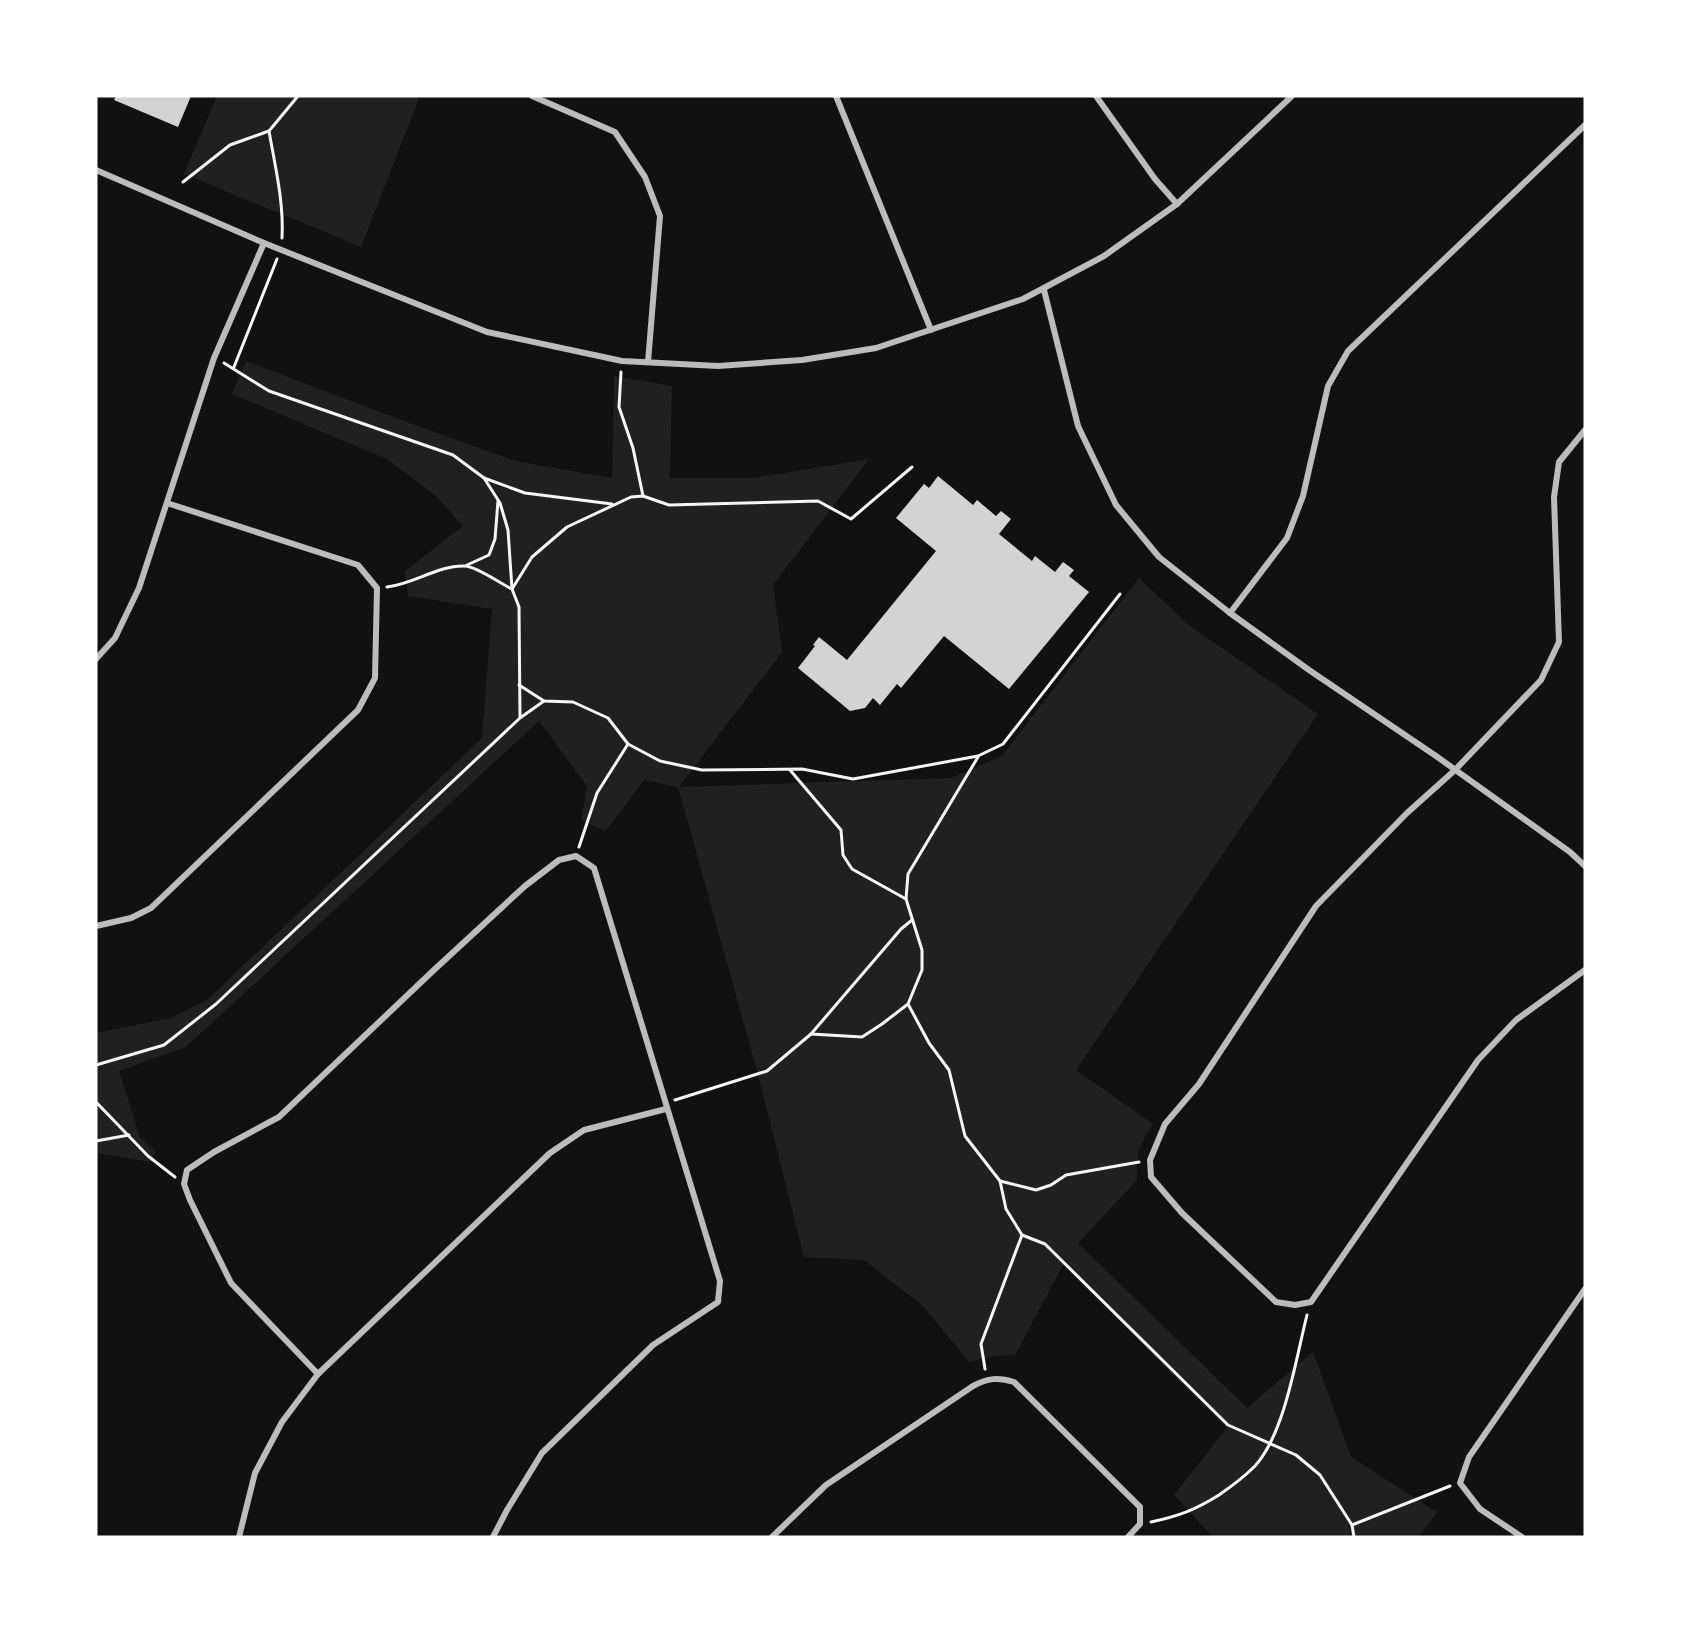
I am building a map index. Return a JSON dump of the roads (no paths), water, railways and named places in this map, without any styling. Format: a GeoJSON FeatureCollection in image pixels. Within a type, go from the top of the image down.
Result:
{"type":"FeatureCollection","features":[{"type":"Feature","properties":{"kind":"street"},"geometry":{"type":"LineString","coordinates":[[532,96],[615,132],[645,177],[660,216],[648,362]]}},
{"type":"Feature","properties":{"kind":"street"},"geometry":{"type":"LineString","coordinates":[[836,96],[930,330]]}},
{"type":"Feature","properties":{"kind":"street"},"geometry":{"type":"LineString","coordinates":[[1096,96],[1148,170],[1177,204]]}},
{"type":"Feature","properties":{"kind":"street"},"geometry":{"type":"LineString","coordinates":[[96,170],[264,243],[487,332],[622,361],[718,366],[802,360],[876,348],[1044,290],[1104,256],[1177,204],[1292,96]]}},
{"type":"Feature","properties":{"kind":"street"},"geometry":{"type":"LineString","coordinates":[[1230,613],[1287,538],[1303,496],[1328,386],[1348,351],[1585,125]]}},
{"type":"Feature","properties":{"kind":"street"},"geometry":{"type":"LineString","coordinates":[[96,659],[115,638],[139,588],[214,358],[264,243]]}},
{"type":"Feature","properties":{"kind":"street"},"geometry":{"type":"LineString","coordinates":[[1044,290],[1078,426],[1116,506],[1159,557],[1230,613],[1455,770],[1570,852],[1585,866]]}},
{"type":"Feature","properties":{"kind":"street"},"geometry":{"type":"LineString","coordinates":[[1585,430],[1559,462],[1554,497],[1559,642],[1541,680],[1455,770],[1407,813],[1316,906],[1199,1084],[1165,1124],[1150,1160],[1150,1177],[1182,1213],[1276,1302],[1295,1305],[1311,1302],[1478,1060],[1516,1020],[1585,970]]}},
{"type":"Feature","properties":{"kind":"street"},"geometry":{"type":"LineString","coordinates":[[96,926],[131,918],[151,908],[358,710],[375,678],[377,588],[358,565],[167,503]]}},
{"type":"Feature","properties":{"kind":"street"},"geometry":{"type":"LineString","coordinates":[[318,1374],[231,1283],[190,1200],[184,1184],[187,1170],[213,1152],[279,1117],[525,886],[559,860],[576,856],[594,868],[720,1281],[718,1302],[653,1345],[542,1453],[493,1537]]}},
{"type":"Feature","properties":{"kind":"street"},"geometry":{"type":"LineString","coordinates":[[239,1537],[255,1473],[282,1422],[318,1374],[550,1153],[584,1130],[666,1106]]}},
{"type":"Feature","properties":{"kind":"street"},"geometry":{"type":"LineString","coordinates":[[1522,1537],[1480,1509],[1460,1483],[1469,1457],[1585,1289]]}},
{"type":"Feature","properties":{"kind":"street"},"geometry":{"type":"LineString","coordinates":[[772,1537],[826,1485],[986,1379],[1000,1378],[1014,1382],[1140,1507],[1140,1524],[1128,1537]]}}]}
